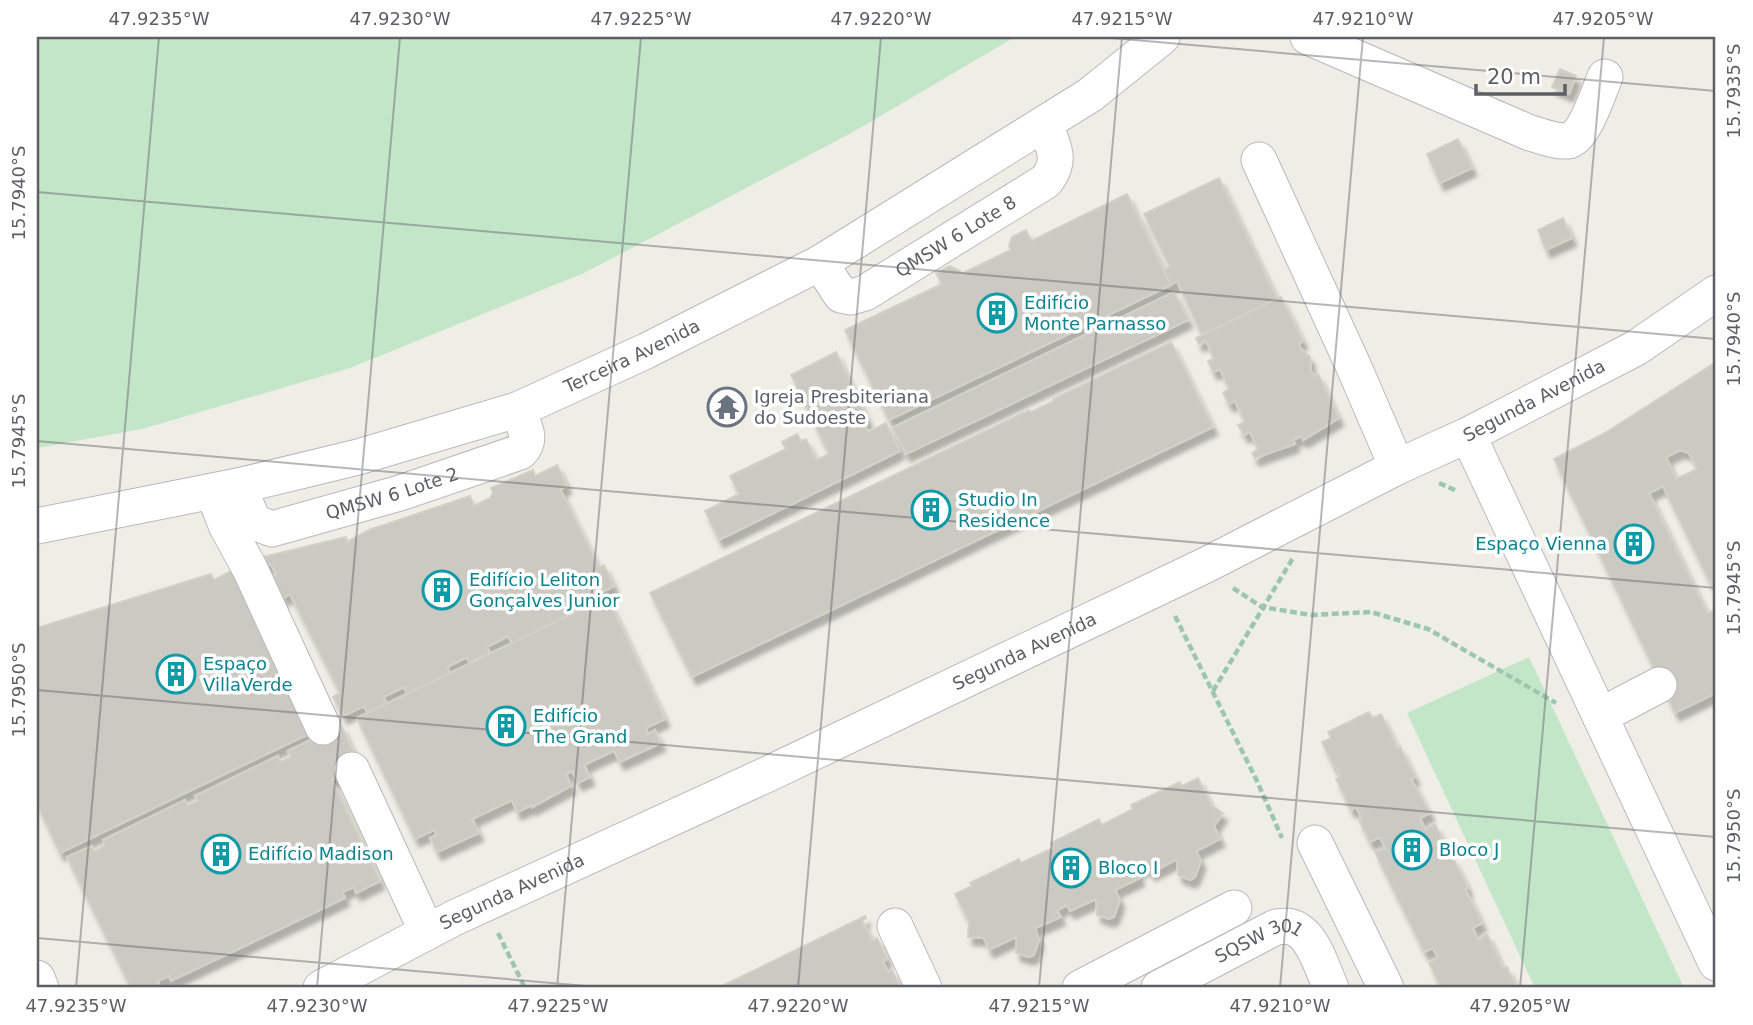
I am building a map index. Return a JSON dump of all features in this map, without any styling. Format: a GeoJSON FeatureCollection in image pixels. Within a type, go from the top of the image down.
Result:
{"type":"FeatureCollection","features":[{"type":"Feature","properties":{"kind":"street","name":"Terceira Avenida"},"geometry":{"type":"LineString","coordinates":[[37,526],[226,489],[358,457],[517,410],[646,351],[820,263],[1045,124],[1090,94],[1162,37]]}},
{"type":"Feature","properties":{"kind":"street"},"geometry":{"type":"LineString","coordinates":[[1308,37],[1530,133],[1558,141],[1571,141],[1580,134],[1605,76]]}},
{"type":"Feature","properties":{"kind":"street","name":"QMSW 6 Lote 8"},"geometry":{"type":"LineString","coordinates":[[820,263],[841,295],[851,297],[865,293],[1046,181],[1054,171],[1057,160],[1045,124]]}},
{"type":"Feature","properties":{"kind":"street"},"geometry":{"type":"LineString","coordinates":[[1259,160],[1353,365],[1411,474]]}},
{"type":"Feature","properties":{"kind":"street","name":"Segunda Avenida"},"geometry":{"type":"LineString","coordinates":[[321,988],[427,932],[768,774],[1206,565],[1411,474],[1468,435],[1636,348],[1716,293]]}},
{"type":"Feature","properties":{"kind":"street","name":"QMSW 6 Lote 2"},"geometry":{"type":"LineString","coordinates":[[226,489],[254,522],[272,529],[400,493],[520,452],[526,446],[528,437],[517,410]]}},
{"type":"Feature","properties":{"kind":"street"},"geometry":{"type":"LineString","coordinates":[[1468,435],[1600,716],[1704,905],[1716,959]]}},
{"type":"Feature","properties":{"kind":"street"},"geometry":{"type":"LineString","coordinates":[[226,489],[226,525],[250,569],[323,727]]}},
{"type":"Feature","properties":{"kind":"street"},"geometry":{"type":"LineString","coordinates":[[1600,716],[1659,685]]}},
{"type":"Feature","properties":{"kind":"street"},"geometry":{"type":"LineString","coordinates":[[352,770],[427,932]]}},
{"type":"Feature","properties":{"kind":"street"},"geometry":{"type":"LineString","coordinates":[[1300,844],[1386,988]]}},
{"type":"Feature","properties":{"kind":"street"},"geometry":{"type":"LineString","coordinates":[[1099,984],[1234,908]]}},
{"type":"Feature","properties":{"kind":"street"},"geometry":{"type":"LineString","coordinates":[[895,926],[924,988]]}},
{"type":"Feature","properties":{"kind":"street","name":"SQSW 301"},"geometry":{"type":"LineString","coordinates":[[1159,988],[1276,927],[1288,926],[1299,930],[1309,941],[1331,988]]}},
{"type":"Feature","properties":{"kind":"street"},"geometry":{"type":"LineString","coordinates":[[37,978],[41,988]]}},
{"type":"Feature","properties":{"kind":"path"},"geometry":{"type":"LineString","coordinates":[[1411,474],[1453,488],[1465,497]]}},
{"type":"Feature","properties":{"kind":"path"},"geometry":{"type":"LineString","coordinates":[[1212,692],[1297,551]]}},
{"type":"Feature","properties":{"kind":"path"},"geometry":{"type":"LineString","coordinates":[[1206,565],[1262,607],[1311,615],[1371,612],[1429,629],[1561,706],[1600,716]]}},
{"type":"Feature","properties":{"kind":"path"},"geometry":{"type":"LineString","coordinates":[[1173,612],[1212,692],[1300,844]]}},
{"type":"Feature","properties":{"kind":"path"},"geometry":{"type":"LineString","coordinates":[[495,926],[525,988]]}},
{"type":"Feature","properties":{"kind":"green space"},"geometry":{"type":"Polygon","coordinates":[[[37,37],[1015,37],[853,132],[584,273],[350,368],[142,429],[37,448],[37,37]]]}},
{"type":"Feature","properties":{"kind":"green space"},"geometry":{"type":"Polygon","coordinates":[[[1529,657],[1684,988],[1535,988],[1407,713],[1529,657]]]}},
{"type":"Feature","properties":{"kind":"building"},"geometry":{"type":"Polygon","coordinates":[[[1560,69],[1576,76],[1569,94],[1552,87],[1560,69]]]}},
{"type":"Feature","properties":{"kind":"building"},"geometry":{"type":"Polygon","coordinates":[[[1458,139],[1472,168],[1440,183],[1427,154],[1458,139]]]}},
{"type":"Feature","properties":{"kind":"building"},"geometry":{"type":"Polygon","coordinates":[[[1219,178],[1277,299],[1202,335],[1177,281],[1171,285],[1164,270],[1170,267],[1144,214],[1219,178]]]}},
{"type":"Feature","properties":{"kind":"building","name":"Edifício Monte Parnasso"},"geometry":{"type":"Polygon","coordinates":[[[1127,194],[1171,285],[889,420],[845,330],[942,284],[936,273],[950,266],[961,274],[1011,250],[1009,246],[1012,237],[1026,230],[1031,241],[1127,194]]]}},
{"type":"Feature","properties":{"kind":"building"},"geometry":{"type":"Polygon","coordinates":[[[1563,218],[1572,238],[1546,250],[1538,230],[1563,218]]]}},
{"type":"Feature","properties":{"kind":"building"},"geometry":{"type":"Polygon","coordinates":[[[1174,292],[1188,320],[906,454],[892,428],[1174,292]]]}},
{"type":"Feature","properties":{"kind":"building"},"geometry":{"type":"Polygon","coordinates":[[[1281,297],[1303,341],[1299,343],[1300,348],[1310,357],[1311,371],[1314,376],[1318,374],[1339,418],[1303,440],[1301,436],[1293,440],[1295,444],[1255,458],[1252,453],[1258,449],[1250,432],[1244,435],[1238,425],[1245,422],[1235,401],[1229,404],[1223,393],[1229,389],[1220,369],[1213,372],[1208,361],[1214,359],[1206,340],[1199,344],[1196,338],[1281,297]]]}},
{"type":"Feature","properties":{"kind":"building","name":"Studio In Residence"},"geometry":{"type":"Polygon","coordinates":[[[1171,342],[1213,427],[692,677],[650,593],[1029,410],[1031,412],[1054,401],[1053,399],[1171,342]]]}},
{"type":"Feature","properties":{"kind":"building","name":"Igreja Presbiteriana do Sudoeste"},"geometry":{"type":"Polygon","coordinates":[[[836,352],[868,420],[864,422],[868,432],[886,423],[900,451],[719,540],[705,511],[739,494],[730,476],[786,449],[782,442],[797,434],[801,441],[806,439],[816,460],[829,454],[791,375],[836,352]]]}},
{"type":"Feature","properties":{"kind":"building","name":"Espaço Vienna"},"geometry":{"type":"Polygon","coordinates":[[[1716,362],[1716,595],[1663,486],[1649,493],[1707,613],[1712,611],[1716,620],[1716,693],[1675,713],[1554,459],[1605,433],[1716,362]],[[1680,450],[1666,457],[1676,479],[1697,469],[1689,453],[1680,450]]]}},
{"type":"Feature","properties":{"kind":"building","name":"Edifício Leliton Gonçalves Junior"},"geometry":{"type":"Polygon","coordinates":[[[557,465],[567,486],[560,489],[599,568],[604,565],[614,586],[594,596],[596,602],[512,643],[508,636],[487,647],[490,653],[469,662],[467,657],[447,667],[450,673],[407,694],[404,687],[383,697],[387,703],[367,712],[364,706],[343,716],[333,697],[340,693],[290,594],[283,598],[273,577],[277,576],[271,564],[264,568],[259,558],[346,537],[347,542],[369,530],[470,496],[474,506],[490,498],[493,493],[491,488],[533,470],[535,476],[557,465]]]}},
{"type":"Feature","properties":{"kind":"building","name":"Espaço VillaVerde"},"geometry":{"type":"Polygon","coordinates":[[[237,568],[323,727],[60,853],[37,804],[37,628],[211,574],[214,580],[237,568]]]}},
{"type":"Feature","properties":{"kind":"building","name":"Edifício The Grand"},"geometry":{"type":"Polygon","coordinates":[[[607,597],[665,719],[646,728],[648,734],[655,730],[661,743],[620,762],[614,751],[596,759],[584,765],[590,777],[578,783],[572,771],[566,774],[571,786],[532,807],[517,812],[512,800],[472,819],[479,833],[437,852],[430,838],[437,835],[434,830],[415,839],[357,718],[607,597]]]}},
{"type":"Feature","properties":{"kind":"building","name":"Bloco J"},"geometry":{"type":"Polygon","coordinates":[[[1369,712],[1373,718],[1381,714],[1415,777],[1411,779],[1430,813],[1420,818],[1425,829],[1435,824],[1446,847],[1444,848],[1450,859],[1453,858],[1468,888],[1465,889],[1482,923],[1473,928],[1478,940],[1487,934],[1503,969],[1507,967],[1517,988],[1440,986],[1429,963],[1438,958],[1433,948],[1424,952],[1375,852],[1385,848],[1380,837],[1370,842],[1356,807],[1351,810],[1336,779],[1341,776],[1322,742],[1331,738],[1328,732],[1369,712]]]}},
{"type":"Feature","properties":{"kind":"building","name":"Edifício Madison"},"geometry":{"type":"Polygon","coordinates":[[[341,725],[360,766],[332,780],[380,881],[356,893],[354,887],[342,892],[345,898],[171,981],[169,976],[157,981],[160,986],[156,988],[131,988],[67,857],[92,846],[94,851],[105,846],[103,840],[185,800],[188,806],[198,801],[195,796],[278,756],[280,762],[291,757],[288,751],[341,725]]]}},
{"type":"Feature","properties":{"kind":"building","name":"Bloco I"},"geometry":{"type":"Polygon","coordinates":[[[1198,778],[1211,805],[1223,813],[1214,826],[1220,839],[1196,851],[1201,861],[1195,877],[1190,880],[1178,875],[1177,859],[1151,873],[1147,866],[1137,871],[1140,878],[1115,890],[1120,900],[1114,917],[1109,919],[1097,915],[1096,899],[1070,911],[1067,905],[1057,910],[1061,917],[1035,928],[1039,940],[1034,955],[1029,957],[1016,953],[1016,937],[989,950],[984,938],[968,937],[969,922],[955,894],[972,886],[970,883],[1019,859],[1021,863],[1053,848],[1051,843],[1099,819],[1102,825],[1133,809],[1131,805],[1180,782],[1182,786],[1198,778]]]}},
{"type":"Feature","properties":{"kind":"building"},"geometry":{"type":"Polygon","coordinates":[[[865,916],[862,921],[872,941],[877,938],[887,959],[883,962],[888,972],[892,970],[901,988],[718,988],[865,916]]]}},
{"type":"Feature","properties":{"kind":"place","name":"Edifício Monte Parnasso"},"geometry":{"type":"Point","coordinates":[997,313]}},
{"type":"Feature","properties":{"kind":"place","name":"Igreja Presbiteriana do Sudoeste"},"geometry":{"type":"Point","coordinates":[727,407]}},
{"type":"Feature","properties":{"kind":"place","name":"Studio In Residence"},"geometry":{"type":"Point","coordinates":[931,510]}},
{"type":"Feature","properties":{"kind":"place","name":"Espaço Vienna"},"geometry":{"type":"Point","coordinates":[1634,544]}},
{"type":"Feature","properties":{"kind":"place","name":"Edifício Leliton Gonçalves Junior"},"geometry":{"type":"Point","coordinates":[442,590]}},
{"type":"Feature","properties":{"kind":"place","name":"Espaço VillaVerde"},"geometry":{"type":"Point","coordinates":[176,674]}},
{"type":"Feature","properties":{"kind":"place","name":"Edifício The Grand"},"geometry":{"type":"Point","coordinates":[506,726]}},
{"type":"Feature","properties":{"kind":"place","name":"Bloco J"},"geometry":{"type":"Point","coordinates":[1412,850]}},
{"type":"Feature","properties":{"kind":"place","name":"Edifício Madison"},"geometry":{"type":"Point","coordinates":[221,854]}},
{"type":"Feature","properties":{"kind":"place","name":"Bloco I"},"geometry":{"type":"Point","coordinates":[1071,868]}}]}
